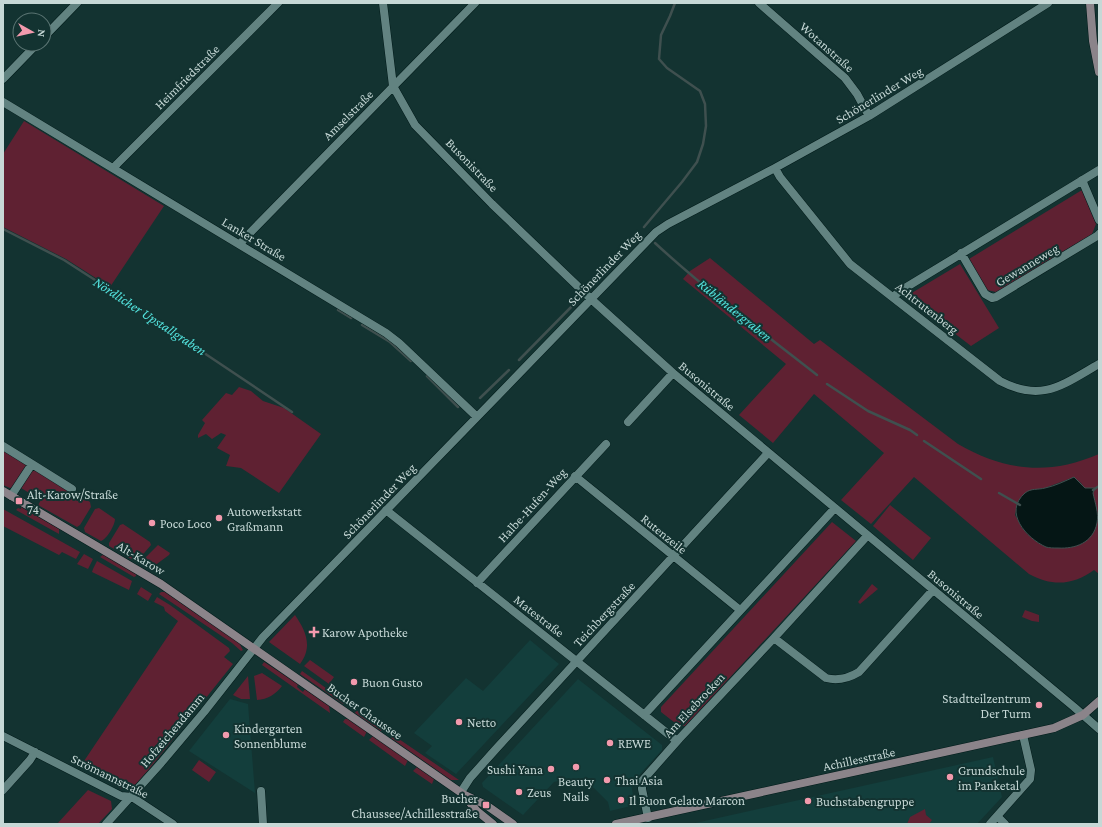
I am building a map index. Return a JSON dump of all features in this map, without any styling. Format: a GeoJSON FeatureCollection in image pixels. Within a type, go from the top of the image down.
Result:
{"type":"FeatureCollection","features":[{"type":"Feature","properties":{"kind":"main road"},"geometry":{"type":"LineString","coordinates":[[1090,3],[1093,41],[1099,72]]}},
{"type":"Feature","properties":{"kind":"main road","name":"Alt-Karow"},"geometry":{"type":"LineString","coordinates":[[3,491],[152,578],[253,648]]}},
{"type":"Feature","properties":{"kind":"main road","name":"Bucher Chaussee"},"geometry":{"type":"LineString","coordinates":[[253,648],[462,793],[486,805],[513,824]]}},
{"type":"Feature","properties":{"kind":"main road","name":"Achillesstraße"},"geometry":{"type":"LineString","coordinates":[[616,824],[1054,728],[1083,715],[1099,700]]}},
{"type":"Feature","properties":{"kind":"main road","name":"Bucher Chaussee"},"geometry":{"type":"LineString","coordinates":[[462,793],[477,811],[493,824]]}},
{"type":"Feature","properties":{"kind":"street"},"geometry":{"type":"LineString","coordinates":[[52,29],[77,3]]}},
{"type":"Feature","properties":{"kind":"street","name":"Heimfriedstraße"},"geometry":{"type":"LineString","coordinates":[[114,168],[278,3]]}},
{"type":"Feature","properties":{"kind":"street","name":"Busonistraße"},"geometry":{"type":"LineString","coordinates":[[383,3],[393,86],[415,125],[492,204],[591,299],[673,373],[1099,729]]}},
{"type":"Feature","properties":{"kind":"street","name":"Amselstraße"},"geometry":{"type":"LineString","coordinates":[[240,245],[288,193],[475,3]]}},
{"type":"Feature","properties":{"kind":"street","name":"Wotanstraße"},"geometry":{"type":"LineString","coordinates":[[759,3],[845,78],[857,94],[869,116]]}},
{"type":"Feature","properties":{"kind":"street","name":"Schönerlinder Weg"},"geometry":{"type":"LineString","coordinates":[[253,648],[656,232],[668,224],[775,168],[869,116],[1048,3]]}},
{"type":"Feature","properties":{"kind":"street"},"geometry":{"type":"LineString","coordinates":[[3,80],[30,52]]}},
{"type":"Feature","properties":{"kind":"street","name":"Lanker Straße"},"geometry":{"type":"LineString","coordinates":[[3,102],[386,333],[399,343],[477,417]]}},
{"type":"Feature","properties":{"kind":"street","name":"Achtrutenberg"},"geometry":{"type":"LineString","coordinates":[[775,168],[780,177],[850,264],[1000,381],[1023,390],[1051,390],[1060,387],[1099,364]]}},
{"type":"Feature","properties":{"kind":"street"},"geometry":{"type":"LineString","coordinates":[[893,297],[900,291],[961,253],[1099,170]]}},
{"type":"Feature","properties":{"kind":"street"},"geometry":{"type":"LineString","coordinates":[[1082,180],[1099,220]]}},
{"type":"Feature","properties":{"kind":"street","name":"Gewanneweg"},"geometry":{"type":"LineString","coordinates":[[961,253],[985,294],[992,298],[1099,234]]}},
{"type":"Feature","properties":{"kind":"street"},"geometry":{"type":"LineString","coordinates":[[628,422],[673,373]]}},
{"type":"Feature","properties":{"kind":"street","name":"Halbe-Hufen-Weg"},"geometry":{"type":"LineString","coordinates":[[477,583],[606,444]]}},
{"type":"Feature","properties":{"kind":"street"},"geometry":{"type":"LineString","coordinates":[[3,446],[72,489]]}},
{"type":"Feature","properties":{"kind":"street","name":"Teichbergstraße"},"geometry":{"type":"LineString","coordinates":[[462,793],[470,778],[495,750],[768,453]]}},
{"type":"Feature","properties":{"kind":"street"},"geometry":{"type":"LineString","coordinates":[[11,496],[32,464]]}},
{"type":"Feature","properties":{"kind":"street","name":"Rutenzeile"},"geometry":{"type":"LineString","coordinates":[[575,476],[740,610]]}},
{"type":"Feature","properties":{"kind":"street"},"geometry":{"type":"LineString","coordinates":[[644,716],[834,509]]}},
{"type":"Feature","properties":{"kind":"street","name":"Matestraße"},"geometry":{"type":"LineString","coordinates":[[386,510],[677,741]]}},
{"type":"Feature","properties":{"kind":"street","name":"Am Elsebrocken"},"geometry":{"type":"LineString","coordinates":[[648,818],[642,789],[642,781],[677,741],[867,536]]}},
{"type":"Feature","properties":{"kind":"street"},"geometry":{"type":"LineString","coordinates":[[774,638],[826,678],[832,680],[853,676],[859,672],[933,590]]}},
{"type":"Feature","properties":{"kind":"street","name":"Hofzeichendamm"},"geometry":{"type":"LineString","coordinates":[[106,824],[132,797],[204,712],[253,648]]}},
{"type":"Feature","properties":{"kind":"street"},"geometry":{"type":"LineString","coordinates":[[990,824],[1030,779],[1031,770],[1023,735]]}},
{"type":"Feature","properties":{"kind":"street","name":"Strömannstraße"},"geometry":{"type":"LineString","coordinates":[[3,736],[121,796],[132,797],[173,824]]}},
{"type":"Feature","properties":{"kind":"street"},"geometry":{"type":"LineString","coordinates":[[3,790],[30,760],[35,752]]}},
{"type":"Feature","properties":{"kind":"street"},"geometry":{"type":"LineString","coordinates":[[261,791],[263,824]]}},
{"type":"Feature","properties":{"kind":"street"},"geometry":{"type":"LineString","coordinates":[[997,816],[1005,824]]}},
{"type":"Feature","properties":{"kind":"shaded area"},"geometry":{"type":"Polygon","coordinates":[[[24,121],[164,206],[110,287],[66,259],[3,227],[3,154],[24,121]]]}},
{"type":"Feature","properties":{"kind":"shaded area"},"geometry":{"type":"Polygon","coordinates":[[[1082,190],[1096,224],[1092,234],[996,292],[987,290],[969,259],[1082,190]]]}},
{"type":"Feature","properties":{"kind":"shaded area"},"geometry":{"type":"Polygon","coordinates":[[[710,258],[814,344],[820,340],[958,444],[975,453],[1010,465],[1044,468],[1062,466],[1099,454],[1099,574],[1094,570],[1078,579],[1055,582],[1046,581],[1029,574],[914,477],[871,524],[841,500],[884,453],[814,394],[773,443],[739,415],[786,364],[683,279],[690,271],[710,258]],[[1074,477],[1045,488],[1031,490],[1017,504],[1015,515],[1023,529],[1097,510],[1092,493],[1095,489],[1085,488],[1074,477]]]}},
{"type":"Feature","properties":{"kind":"shaded area"},"geometry":{"type":"Polygon","coordinates":[[[960,264],[999,328],[971,346],[910,299],[910,294],[960,264]]]}},
{"type":"Feature","properties":{"kind":"shaded area"},"geometry":{"type":"Polygon","coordinates":[[[239,387],[251,391],[263,401],[284,408],[321,434],[279,493],[241,468],[226,466],[230,455],[217,448],[226,435],[221,433],[212,439],[206,434],[198,438],[198,435],[205,423],[202,420],[226,393],[232,395],[239,387]]]}},
{"type":"Feature","properties":{"kind":"shaded area"},"geometry":{"type":"Polygon","coordinates":[[[3,449],[25,463],[27,467],[14,487],[10,488],[3,485],[3,449]]]}},
{"type":"Feature","properties":{"kind":"shaded area"},"geometry":{"type":"Polygon","coordinates":[[[36,469],[90,502],[91,507],[80,525],[77,527],[38,505],[41,500],[21,488],[32,470],[36,469]]]}},
{"type":"Feature","properties":{"kind":"shaded area"},"geometry":{"type":"Polygon","coordinates":[[[1074,477],[1085,488],[1095,488],[1093,493],[1098,516],[1095,530],[1087,540],[1077,546],[1064,548],[1046,547],[1031,537],[1020,524],[1016,508],[1019,500],[1030,490],[1042,489],[1074,477]]]}},
{"type":"Feature","properties":{"kind":"shaded area"},"geometry":{"type":"Polygon","coordinates":[[[890,505],[931,538],[913,560],[873,526],[890,505]]]}},
{"type":"Feature","properties":{"kind":"shaded area"},"geometry":{"type":"Polygon","coordinates":[[[21,507],[59,529],[59,534],[16,510],[18,508],[21,509],[21,507]]]}},
{"type":"Feature","properties":{"kind":"shaded area"},"geometry":{"type":"Polygon","coordinates":[[[99,508],[115,519],[114,525],[110,532],[106,538],[101,541],[85,532],[84,528],[95,509],[99,508]]]}},
{"type":"Feature","properties":{"kind":"shaded area"},"geometry":{"type":"Polygon","coordinates":[[[3,509],[80,552],[76,559],[62,552],[59,555],[3,526],[3,509]]]}},
{"type":"Feature","properties":{"kind":"shaded area"},"geometry":{"type":"Polygon","coordinates":[[[832,522],[856,541],[685,726],[679,726],[661,712],[661,707],[832,522]]]}},
{"type":"Feature","properties":{"kind":"shaded area"},"geometry":{"type":"Polygon","coordinates":[[[123,524],[150,542],[151,545],[139,559],[133,560],[109,546],[109,543],[120,525],[123,524]]]}},
{"type":"Feature","properties":{"kind":"shaded area"},"geometry":{"type":"Polygon","coordinates":[[[158,545],[170,553],[150,569],[142,564],[142,561],[158,545]]]}},
{"type":"Feature","properties":{"kind":"shaded area"},"geometry":{"type":"Polygon","coordinates":[[[84,554],[93,559],[88,569],[77,564],[84,554]]]}},
{"type":"Feature","properties":{"kind":"shaded area"},"geometry":{"type":"Polygon","coordinates":[[[104,554],[136,573],[136,576],[134,577],[100,557],[104,554]]]}},
{"type":"Feature","properties":{"kind":"shaded area"},"geometry":{"type":"Polygon","coordinates":[[[97,561],[132,581],[129,590],[92,572],[97,561]]]}},
{"type":"Feature","properties":{"kind":"shaded area"},"geometry":{"type":"Polygon","coordinates":[[[872,584],[878,589],[860,604],[858,602],[872,584]]]}},
{"type":"Feature","properties":{"kind":"shaded area"},"geometry":{"type":"Polygon","coordinates":[[[141,587],[152,594],[148,601],[137,594],[141,587]]]}},
{"type":"Feature","properties":{"kind":"shaded area"},"geometry":{"type":"Polygon","coordinates":[[[161,592],[165,592],[239,643],[243,650],[241,651],[232,643],[159,594],[161,592]]]}},
{"type":"Feature","properties":{"kind":"shaded area"},"geometry":{"type":"Polygon","coordinates":[[[157,597],[229,648],[230,651],[224,657],[233,664],[150,768],[133,787],[122,789],[80,767],[178,621],[165,611],[164,607],[154,602],[157,597]]]}},
{"type":"Feature","properties":{"kind":"shaded area"},"geometry":{"type":"Polygon","coordinates":[[[1025,610],[1039,615],[1039,622],[1022,617],[1025,610]]]}},
{"type":"Feature","properties":{"kind":"shaded area"},"geometry":{"type":"Polygon","coordinates":[[[295,615],[305,633],[307,645],[304,658],[300,664],[269,642],[295,615]]]}},
{"type":"Feature","properties":{"kind":"shaded area"},"geometry":{"type":"Polygon","coordinates":[[[530,640],[559,664],[456,774],[425,753],[432,746],[414,733],[466,678],[483,691],[530,640]]]}},
{"type":"Feature","properties":{"kind":"shaded area"},"geometry":{"type":"Polygon","coordinates":[[[310,660],[334,677],[329,684],[304,666],[310,660]]]}},
{"type":"Feature","properties":{"kind":"shaded area"},"geometry":{"type":"Polygon","coordinates":[[[264,662],[298,684],[297,687],[303,692],[305,689],[329,706],[330,713],[262,665],[264,662]]]}},
{"type":"Feature","properties":{"kind":"shaded area"},"geometry":{"type":"Polygon","coordinates":[[[302,671],[347,703],[343,704],[300,674],[302,671]]]}},
{"type":"Feature","properties":{"kind":"shaded area"},"geometry":{"type":"Polygon","coordinates":[[[262,673],[282,686],[271,696],[265,699],[257,700],[254,676],[262,673]]]}},
{"type":"Feature","properties":{"kind":"shaded area"},"geometry":{"type":"Polygon","coordinates":[[[248,676],[250,699],[241,699],[233,695],[248,676]]]}},
{"type":"Feature","properties":{"kind":"shaded area"},"geometry":{"type":"Polygon","coordinates":[[[578,679],[662,745],[662,750],[631,784],[635,805],[610,811],[608,802],[594,788],[580,782],[562,780],[554,782],[523,815],[483,787],[482,783],[578,679]]]}},
{"type":"Feature","properties":{"kind":"shaded area","name":"Kindergarten Sonnenblume"},"geometry":{"type":"Polygon","coordinates":[[[230,699],[248,704],[255,793],[189,751],[230,699]]]}},
{"type":"Feature","properties":{"kind":"shaded area"},"geometry":{"type":"Polygon","coordinates":[[[356,710],[385,729],[381,731],[355,713],[356,710]]]}},
{"type":"Feature","properties":{"kind":"shaded area"},"geometry":{"type":"Polygon","coordinates":[[[345,719],[348,719],[367,731],[364,737],[343,722],[345,719]]]}},
{"type":"Feature","properties":{"kind":"shaded area"},"geometry":{"type":"Polygon","coordinates":[[[393,735],[459,780],[451,780],[391,738],[393,735]]]}},
{"type":"Feature","properties":{"kind":"shaded area"},"geometry":{"type":"Polygon","coordinates":[[[373,736],[408,760],[405,766],[369,740],[373,736]]]}},
{"type":"Feature","properties":{"kind":"shaded area","name":"Grundschule im Panketal"},"geometry":{"type":"Polygon","coordinates":[[[993,757],[1002,797],[977,824],[691,824],[993,757]]]}},
{"type":"Feature","properties":{"kind":"shaded area"},"geometry":{"type":"Polygon","coordinates":[[[199,760],[216,772],[209,782],[192,770],[199,760]]]}},
{"type":"Feature","properties":{"kind":"shaded area"},"geometry":{"type":"Polygon","coordinates":[[[417,767],[434,779],[432,784],[413,771],[417,767]]]}},
{"type":"Feature","properties":{"kind":"shaded area"},"geometry":{"type":"Polygon","coordinates":[[[88,790],[111,801],[112,809],[98,824],[57,824],[88,790]]]}},
{"type":"Feature","properties":{"kind":"shaded area"},"geometry":{"type":"Polygon","coordinates":[[[925,809],[926,815],[932,820],[929,824],[907,824],[910,817],[925,809]]]}},
{"type":"Feature","properties":{"kind":"waterway","name":"Rübländergraben"},"geometry":{"type":"LineString","coordinates":[[644,227],[697,162],[703,144],[706,126],[705,104],[700,91],[667,68],[659,59],[661,35],[675,3]]}},
{"type":"Feature","properties":{"kind":"waterway","name":"Nördlicher Upstallgraben"},"geometry":{"type":"LineString","coordinates":[[3,229],[64,260],[171,329],[292,412]]}},
{"type":"Feature","properties":{"kind":"waterway","name":"Rübländergraben"},"geometry":{"type":"LineString","coordinates":[[655,243],[714,294],[817,375]]}},
{"type":"Feature","properties":{"kind":"waterway","name":"Nördlicher Upstallgraben"},"geometry":{"type":"LineString","coordinates":[[627,249],[630,246]]}},
{"type":"Feature","properties":{"kind":"waterway","name":"Nördlicher Upstallgraben"},"geometry":{"type":"LineString","coordinates":[[594,285],[621,256]]}},
{"type":"Feature","properties":{"kind":"waterway","name":"Nördlicher Upstallgraben"},"geometry":{"type":"LineString","coordinates":[[519,360],[577,301]]}},
{"type":"Feature","properties":{"kind":"waterway","name":"Nördlicher Upstallgraben"},"geometry":{"type":"LineString","coordinates":[[338,310],[351,318]]}},
{"type":"Feature","properties":{"kind":"waterway","name":"Nördlicher Upstallgraben"},"geometry":{"type":"LineString","coordinates":[[362,325],[390,342],[411,361]]}},
{"type":"Feature","properties":{"kind":"waterway","name":"Nördlicher Upstallgraben"},"geometry":{"type":"LineString","coordinates":[[480,398],[509,370]]}},
{"type":"Feature","properties":{"kind":"waterway","name":"Nördlicher Upstallgraben"},"geometry":{"type":"LineString","coordinates":[[427,376],[458,407]]}},
{"type":"Feature","properties":{"kind":"waterway","name":"Rübländergraben"},"geometry":{"type":"LineString","coordinates":[[827,384],[868,411],[910,430],[917,435]]}},
{"type":"Feature","properties":{"kind":"waterway"},"geometry":{"type":"LineString","coordinates":[[924,441],[981,479]]}},
{"type":"Feature","properties":{"kind":"waterway"},"geometry":{"type":"LineString","coordinates":[[1093,490],[1099,486]]}},
{"type":"Feature","properties":{"kind":"waterway"},"geometry":{"type":"LineString","coordinates":[[999,493],[1020,505]]}},
{"type":"Feature","properties":{"kind":"place","name":"Alt-Karow/Straße 74"},"geometry":{"type":"Point","coordinates":[19,501]}},
{"type":"Feature","properties":{"kind":"place","name":"Autowerkstatt Graßmann"},"geometry":{"type":"Point","coordinates":[219,518]}},
{"type":"Feature","properties":{"kind":"place","name":"Poco Loco"},"geometry":{"type":"Point","coordinates":[152,523]}},
{"type":"Feature","properties":{"kind":"place","name":"Karow Apotheke"},"geometry":{"type":"Point","coordinates":[314,632]}},
{"type":"Feature","properties":{"kind":"place","name":"Buon Gusto"},"geometry":{"type":"Point","coordinates":[354,682]}},
{"type":"Feature","properties":{"kind":"place","name":"Stadtteilzentrum Der Turm"},"geometry":{"type":"Point","coordinates":[1039,705]}},
{"type":"Feature","properties":{"kind":"place","name":"Netto"},"geometry":{"type":"Point","coordinates":[459,722]}},
{"type":"Feature","properties":{"kind":"place","name":"Kindergarten Sonnenblume"},"geometry":{"type":"Point","coordinates":[226,735]}},
{"type":"Feature","properties":{"kind":"place","name":"REWE"},"geometry":{"type":"Point","coordinates":[610,743]}},
{"type":"Feature","properties":{"kind":"place","name":"Beauty Nails"},"geometry":{"type":"Point","coordinates":[576,767]}},
{"type":"Feature","properties":{"kind":"place","name":"Sushi Yana"},"geometry":{"type":"Point","coordinates":[551,769]}},
{"type":"Feature","properties":{"kind":"place","name":"Grundschule im Panketal"},"geometry":{"type":"Point","coordinates":[950,777]}},
{"type":"Feature","properties":{"kind":"place","name":"Thai Asia"},"geometry":{"type":"Point","coordinates":[607,780]}},
{"type":"Feature","properties":{"kind":"place","name":"Zeus"},"geometry":{"type":"Point","coordinates":[519,792]}},
{"type":"Feature","properties":{"kind":"place","name":"Il Buon Gelato Marcon"},"geometry":{"type":"Point","coordinates":[621,800]}},
{"type":"Feature","properties":{"kind":"place","name":"Buchstabengruppe"},"geometry":{"type":"Point","coordinates":[808,801]}},
{"type":"Feature","properties":{"kind":"place","name":"Bucher Chaussee/Achillesstraße"},"geometry":{"type":"Point","coordinates":[486,805]}}]}
